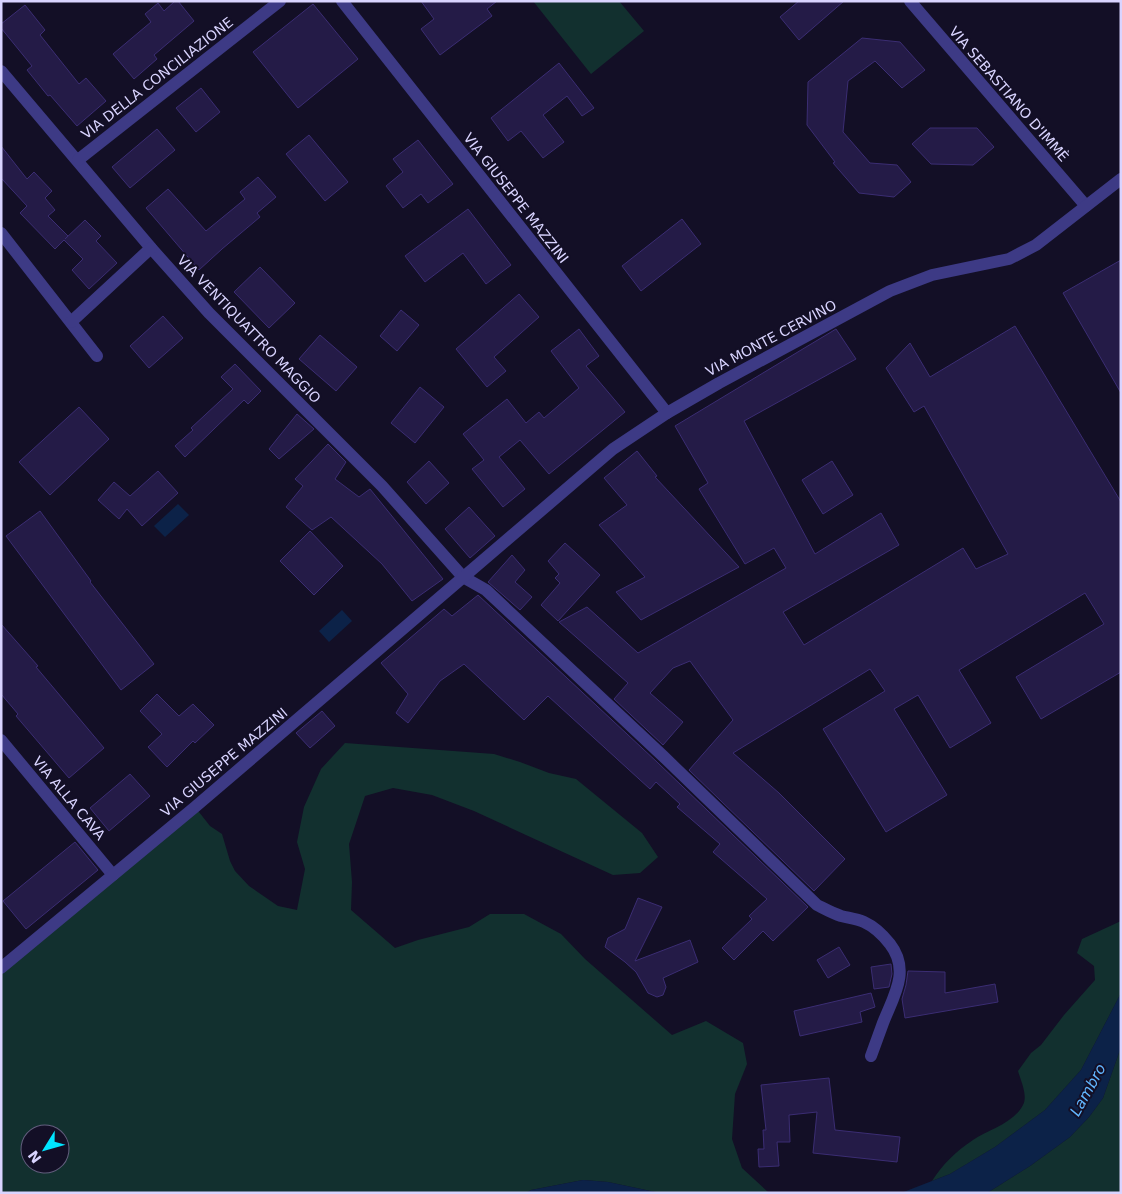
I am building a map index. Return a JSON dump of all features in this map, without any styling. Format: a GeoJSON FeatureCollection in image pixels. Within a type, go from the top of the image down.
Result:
{"type":"FeatureCollection","features":[{"type":"Feature","properties":{"kind":"street","name":"VIA DELLA CONCILIAZIONE"},"geometry":{"type":"LineString","coordinates":[[78,160],[280,1]]}},
{"type":"Feature","properties":{"kind":"street","name":"VIA GIUSEPPE MAZZINI"},"geometry":{"type":"LineString","coordinates":[[342,1],[667,413]]}},
{"type":"Feature","properties":{"kind":"street","name":"VIA SEBASTIANO D'IMMÈ"},"geometry":{"type":"LineString","coordinates":[[910,1],[1086,206]]}},
{"type":"Feature","properties":{"kind":"street","name":"VIA VENTIQUATTRO MAGGIO"},"geometry":{"type":"LineString","coordinates":[[1,71],[151,248],[209,312],[382,486],[464,577],[486,590],[663,756],[817,905],[834,914],[863,922],[876,929],[887,940],[895,950],[900,962],[900,978],[871,1056]]}},
{"type":"Feature","properties":{"kind":"street","name":"VIA MONTE CERVINO"},"geometry":{"type":"LineString","coordinates":[[464,577],[613,449],[667,413],[719,382],[890,291],[932,275],[1009,259],[1036,244],[1121,179]]}},
{"type":"Feature","properties":{"kind":"street"},"geometry":{"type":"LineString","coordinates":[[1,233],[97,356]]}},
{"type":"Feature","properties":{"kind":"street"},"geometry":{"type":"LineString","coordinates":[[71,322],[151,248]]}},
{"type":"Feature","properties":{"kind":"street","name":"VIA GIUSEPPE MAZZINI"},"geometry":{"type":"LineString","coordinates":[[1,968],[464,577]]}},
{"type":"Feature","properties":{"kind":"street","name":"VIA ALLA CAVA"},"geometry":{"type":"LineString","coordinates":[[1,740],[113,875]]}},
{"type":"Feature","properties":{"kind":"green space"},"geometry":{"type":"Polygon","coordinates":[[[533,1],[619,1],[644,31],[591,74],[533,1]]]}},
{"type":"Feature","properties":{"kind":"green space"},"geometry":{"type":"Polygon","coordinates":[[[345,743],[494,754],[549,773],[576,779],[642,833],[658,857],[640,873],[613,875],[474,811],[432,795],[393,788],[365,796],[349,844],[352,882],[351,910],[395,948],[469,927],[490,914],[524,914],[561,934],[585,959],[672,1035],[706,1021],[743,1043],[747,1064],[735,1094],[732,1139],[742,1168],[769,1193],[660,1193],[608,1182],[583,1180],[531,1190],[526,1193],[1,1193],[1,968],[195,807],[210,826],[222,834],[235,871],[249,886],[278,906],[297,910],[305,869],[297,842],[304,807],[321,769],[345,743]]]}},
{"type":"Feature","properties":{"kind":"green space"},"geometry":{"type":"Polygon","coordinates":[[[1121,921],[1121,993],[1081,1070],[1045,1110],[995,1147],[950,1174],[932,1181],[960,1149],[1014,1117],[1019,1111],[1025,1097],[1018,1071],[1031,1053],[1041,1045],[1095,980],[1094,966],[1077,953],[1082,939],[1121,921]]]}},
{"type":"Feature","properties":{"kind":"green space"},"geometry":{"type":"Polygon","coordinates":[[[1121,1047],[1121,1193],[987,1193],[1030,1166],[1070,1137],[1089,1117],[1103,1098],[1121,1047]]]}},
{"type":"Feature","properties":{"kind":"water"},"geometry":{"type":"Polygon","coordinates":[[[178,504],[189,515],[165,537],[154,526],[178,504]]]}},
{"type":"Feature","properties":{"kind":"water"},"geometry":{"type":"Polygon","coordinates":[[[342,610],[352,621],[329,642],[319,631],[342,610]]]}},
{"type":"Feature","properties":{"kind":"water","name":"Lambro"},"geometry":{"type":"Polygon","coordinates":[[[1121,993],[1121,1047],[1103,1098],[1089,1117],[1070,1137],[1030,1166],[987,1193],[901,1193],[950,1174],[995,1147],[1045,1110],[1081,1070],[1121,993]]]}},
{"type":"Feature","properties":{"kind":"water"},"geometry":{"type":"Polygon","coordinates":[[[583,1180],[608,1182],[660,1193],[526,1193],[531,1190],[583,1180]]]}},
{"type":"Feature","properties":{"kind":"building"},"geometry":{"type":"Polygon","coordinates":[[[175,1],[178,1],[194,21],[154,55],[157,59],[134,79],[113,54],[151,22],[145,14],[158,3],[164,11],[175,1]]]}},
{"type":"Feature","properties":{"kind":"building"},"geometry":{"type":"Polygon","coordinates":[[[421,1],[497,1],[487,9],[492,16],[440,55],[421,29],[434,19],[421,1]]]}},
{"type":"Feature","properties":{"kind":"building"},"geometry":{"type":"Polygon","coordinates":[[[799,1],[844,1],[799,40],[780,17],[799,1]]]}},
{"type":"Feature","properties":{"kind":"building"},"geometry":{"type":"Polygon","coordinates":[[[313,4],[358,59],[298,108],[253,52],[313,4]]]}},
{"type":"Feature","properties":{"kind":"building"},"geometry":{"type":"Polygon","coordinates":[[[25,5],[45,30],[40,35],[79,84],[86,78],[106,101],[77,126],[50,95],[48,96],[27,70],[32,66],[1,28],[1,24],[25,5]]]}},
{"type":"Feature","properties":{"kind":"building"},"geometry":{"type":"Polygon","coordinates":[[[862,38],[900,42],[925,70],[902,88],[875,61],[848,81],[843,132],[870,163],[897,165],[911,182],[894,197],[859,193],[833,163],[835,162],[807,125],[808,82],[862,38]]]}},
{"type":"Feature","properties":{"kind":"building"},"geometry":{"type":"Polygon","coordinates":[[[559,63],[594,108],[582,116],[567,96],[543,115],[564,142],[543,158],[521,131],[508,141],[491,118],[559,63]]]}},
{"type":"Feature","properties":{"kind":"building"},"geometry":{"type":"Polygon","coordinates":[[[201,88],[220,112],[196,132],[176,108],[201,88]]]}},
{"type":"Feature","properties":{"kind":"building"},"geometry":{"type":"Polygon","coordinates":[[[930,128],[977,128],[994,147],[973,165],[931,164],[912,144],[930,128]]]}},
{"type":"Feature","properties":{"kind":"building"},"geometry":{"type":"Polygon","coordinates":[[[157,129],[175,150],[130,188],[112,167],[157,129]]]}},
{"type":"Feature","properties":{"kind":"building"},"geometry":{"type":"Polygon","coordinates":[[[309,135],[348,182],[325,201],[286,154],[309,135]]]}},
{"type":"Feature","properties":{"kind":"building"},"geometry":{"type":"Polygon","coordinates":[[[418,140],[453,184],[428,203],[421,194],[403,208],[386,186],[403,172],[393,159],[418,140]]]}},
{"type":"Feature","properties":{"kind":"building"},"geometry":{"type":"Polygon","coordinates":[[[1,146],[27,179],[34,172],[52,191],[45,198],[55,210],[48,216],[68,236],[65,239],[85,220],[101,236],[96,241],[117,263],[89,289],[72,270],[83,259],[64,240],[55,249],[20,213],[27,206],[1,178],[1,146]]]}},
{"type":"Feature","properties":{"kind":"building"},"geometry":{"type":"Polygon","coordinates":[[[258,177],[276,197],[257,213],[260,217],[199,270],[146,208],[168,189],[206,231],[245,199],[240,192],[258,177]]]}},
{"type":"Feature","properties":{"kind":"building"},"geometry":{"type":"Polygon","coordinates":[[[468,209],[511,265],[486,284],[463,253],[425,282],[405,256],[468,209]]]}},
{"type":"Feature","properties":{"kind":"building"},"geometry":{"type":"Polygon","coordinates":[[[682,219],[701,244],[641,291],[622,266],[682,219]]]}},
{"type":"Feature","properties":{"kind":"building"},"geometry":{"type":"Polygon","coordinates":[[[1121,260],[1121,393],[1063,293],[1121,260]]]}},
{"type":"Feature","properties":{"kind":"building"},"geometry":{"type":"Polygon","coordinates":[[[260,267],[295,303],[269,328],[234,292],[260,267]]]}},
{"type":"Feature","properties":{"kind":"building"},"geometry":{"type":"Polygon","coordinates":[[[519,294],[539,317],[494,357],[506,371],[487,387],[456,349],[519,294]]]}},
{"type":"Feature","properties":{"kind":"building"},"geometry":{"type":"Polygon","coordinates":[[[401,310],[419,325],[397,351],[380,336],[401,310]]]}},
{"type":"Feature","properties":{"kind":"building"},"geometry":{"type":"Polygon","coordinates":[[[163,316],[183,338],[149,368],[130,346],[163,316]]]}},
{"type":"Feature","properties":{"kind":"building"},"geometry":{"type":"Polygon","coordinates":[[[1015,326],[1121,502],[1121,672],[1041,719],[1016,677],[1104,624],[1085,593],[959,670],[991,723],[950,748],[918,695],[894,709],[947,795],[886,832],[823,729],[885,691],[870,669],[733,753],[779,793],[845,859],[814,891],[689,770],[733,720],[690,661],[673,668],[650,693],[683,722],[663,745],[614,699],[628,683],[559,622],[587,607],[638,653],[786,568],[774,548],[745,564],[699,489],[708,483],[675,426],[836,329],[856,359],[744,421],[815,554],[881,513],[899,545],[783,612],[804,645],[963,548],[976,569],[1008,554],[924,406],[914,412],[886,368],[910,343],[930,377],[1015,326]]]}},
{"type":"Feature","properties":{"kind":"building"},"geometry":{"type":"Polygon","coordinates":[[[579,329],[599,356],[586,366],[625,412],[549,474],[520,440],[499,457],[525,489],[503,507],[472,469],[484,460],[463,434],[507,399],[526,423],[539,412],[544,418],[579,388],[551,351],[579,329]]]}},
{"type":"Feature","properties":{"kind":"building"},"geometry":{"type":"Polygon","coordinates":[[[320,335],[357,367],[336,391],[299,359],[320,335]]]}},
{"type":"Feature","properties":{"kind":"building"},"geometry":{"type":"Polygon","coordinates":[[[235,364],[261,391],[248,404],[244,400],[185,457],[175,446],[193,430],[191,428],[233,389],[221,377],[235,364]]]}},
{"type":"Feature","properties":{"kind":"building"},"geometry":{"type":"Polygon","coordinates":[[[420,387],[444,407],[415,443],[391,423],[420,387]]]}},
{"type":"Feature","properties":{"kind":"building"},"geometry":{"type":"Polygon","coordinates":[[[79,407],[109,439],[50,495],[19,462],[79,407]]]}},
{"type":"Feature","properties":{"kind":"building"},"geometry":{"type":"Polygon","coordinates":[[[297,414],[314,429],[279,459],[269,449],[297,414]]]}},
{"type":"Feature","properties":{"kind":"building"},"geometry":{"type":"Polygon","coordinates":[[[328,444],[346,462],[335,479],[359,497],[370,489],[443,579],[412,601],[382,564],[331,517],[312,530],[286,507],[303,486],[295,479],[328,444]]]}},
{"type":"Feature","properties":{"kind":"building"},"geometry":{"type":"Polygon","coordinates":[[[637,451],[657,476],[655,477],[739,567],[641,620],[616,592],[645,577],[599,525],[627,505],[604,478],[637,451]]]}},
{"type":"Feature","properties":{"kind":"building"},"geometry":{"type":"Polygon","coordinates":[[[429,461],[449,483],[426,504],[407,482],[429,461]]]}},
{"type":"Feature","properties":{"kind":"building"},"geometry":{"type":"Polygon","coordinates":[[[832,461],[853,495],[823,514],[802,480],[832,461]]]}},
{"type":"Feature","properties":{"kind":"building"},"geometry":{"type":"Polygon","coordinates":[[[158,471],[178,493],[142,526],[127,509],[119,519],[98,500],[114,482],[130,496],[158,471]]]}},
{"type":"Feature","properties":{"kind":"building"},"geometry":{"type":"Polygon","coordinates":[[[469,507],[495,536],[470,558],[445,529],[469,507]]]}},
{"type":"Feature","properties":{"kind":"building"},"geometry":{"type":"Polygon","coordinates":[[[40,511],[90,582],[154,664],[121,690],[6,536],[40,511]]]}},
{"type":"Feature","properties":{"kind":"building"},"geometry":{"type":"Polygon","coordinates":[[[310,531],[343,566],[314,595],[280,561],[310,531]]]}},
{"type":"Feature","properties":{"kind":"building"},"geometry":{"type":"Polygon","coordinates":[[[565,543],[600,575],[558,621],[541,605],[560,583],[555,578],[559,574],[548,561],[565,543]]]}},
{"type":"Feature","properties":{"kind":"building"},"geometry":{"type":"Polygon","coordinates":[[[512,555],[525,570],[515,582],[532,597],[520,610],[488,582],[512,555]]]}},
{"type":"Feature","properties":{"kind":"building"},"geometry":{"type":"Polygon","coordinates":[[[478,595],[657,762],[808,907],[773,941],[763,931],[734,960],[722,948],[752,919],[749,916],[767,899],[713,852],[720,844],[677,807],[680,804],[656,782],[650,789],[548,696],[524,720],[464,664],[440,681],[408,723],[396,713],[408,694],[381,663],[444,609],[452,616],[478,595]]]}},
{"type":"Feature","properties":{"kind":"building"},"geometry":{"type":"Polygon","coordinates":[[[1,624],[38,666],[36,667],[104,748],[69,778],[16,716],[18,714],[1,694],[1,624]]]}},
{"type":"Feature","properties":{"kind":"building"},"geometry":{"type":"Polygon","coordinates":[[[157,694],[179,716],[193,704],[214,725],[195,743],[193,741],[167,767],[148,747],[162,734],[140,711],[157,694]]]}},
{"type":"Feature","properties":{"kind":"building"},"geometry":{"type":"Polygon","coordinates":[[[322,711],[335,726],[310,748],[296,733],[322,711]]]}},
{"type":"Feature","properties":{"kind":"building"},"geometry":{"type":"Polygon","coordinates":[[[130,774],[150,796],[109,831],[90,808],[130,774]]]}},
{"type":"Feature","properties":{"kind":"building"},"geometry":{"type":"Polygon","coordinates":[[[75,842],[98,870],[26,929],[3,901],[75,842]]]}},
{"type":"Feature","properties":{"kind":"building"},"geometry":{"type":"Polygon","coordinates":[[[638,898],[662,907],[635,961],[690,940],[698,962],[663,978],[666,987],[663,995],[657,997],[648,993],[636,972],[605,947],[608,938],[625,929],[638,898]]]}},
{"type":"Feature","properties":{"kind":"building"},"geometry":{"type":"Polygon","coordinates":[[[839,947],[850,965],[828,978],[817,960],[839,947]]]}},
{"type":"Feature","properties":{"kind":"building"},"geometry":{"type":"Polygon","coordinates":[[[891,964],[892,974],[889,987],[874,989],[871,967],[891,964]]]}},
{"type":"Feature","properties":{"kind":"building"},"geometry":{"type":"Polygon","coordinates":[[[908,971],[945,972],[945,993],[995,984],[998,1002],[905,1018],[902,999],[908,971]]]}},
{"type":"Feature","properties":{"kind":"building"},"geometry":{"type":"Polygon","coordinates":[[[871,993],[875,1007],[860,1012],[862,1022],[800,1036],[794,1011],[871,993]]]}},
{"type":"Feature","properties":{"kind":"building"},"geometry":{"type":"Polygon","coordinates":[[[829,1078],[835,1130],[900,1137],[897,1162],[813,1153],[817,1112],[789,1115],[790,1142],[777,1142],[779,1166],[759,1167],[758,1149],[764,1149],[763,1130],[766,1130],[761,1085],[829,1078]]]}}]}
